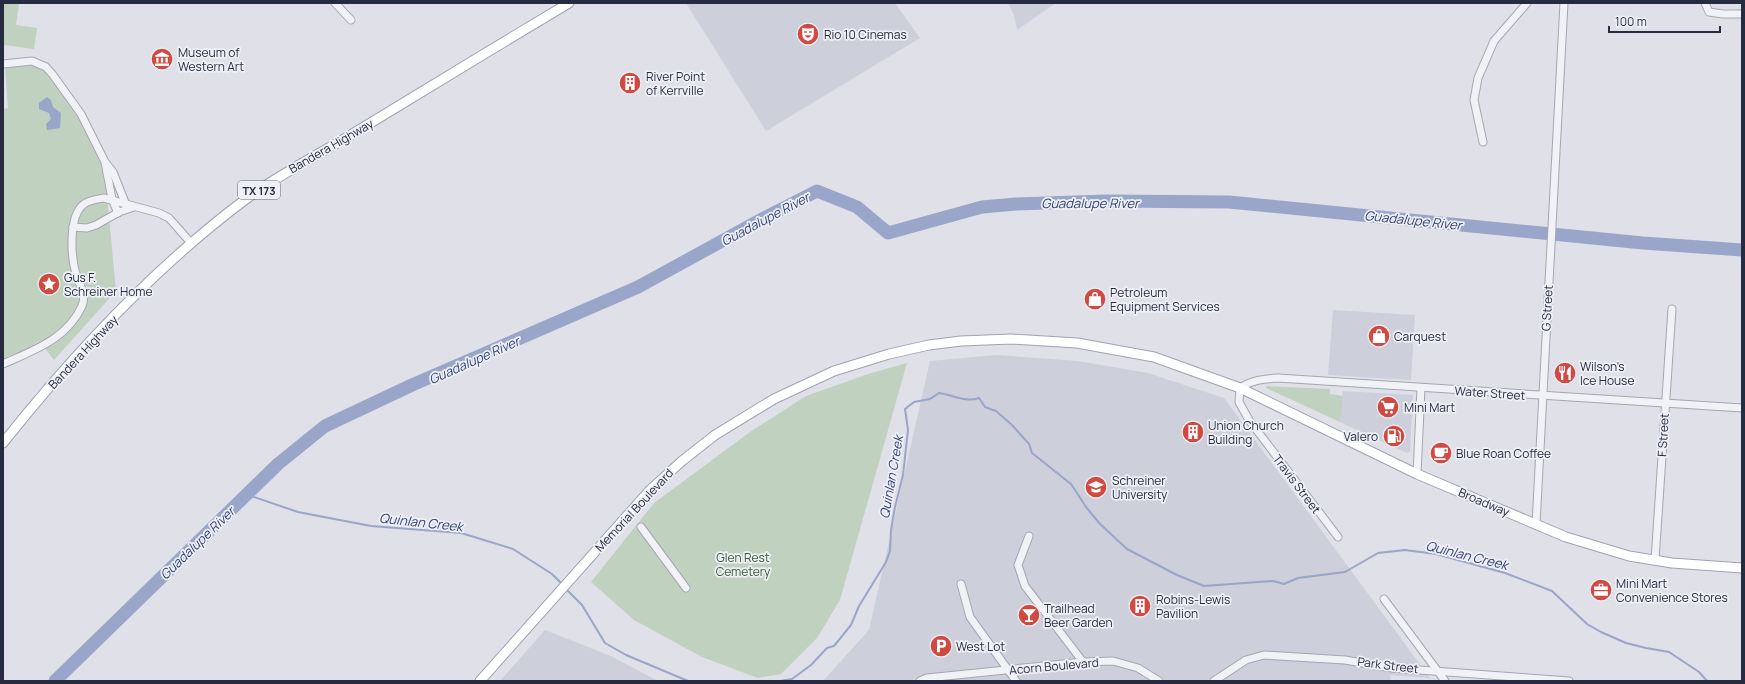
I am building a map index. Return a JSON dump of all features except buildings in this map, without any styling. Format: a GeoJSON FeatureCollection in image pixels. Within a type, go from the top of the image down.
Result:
{"type":"FeatureCollection","features":[{"type":"Feature","properties":{"kind":"main road","name":"Bandera Highway"},"geometry":{"type":"LineString","coordinates":[[3,443],[64,371],[152,278],[191,243],[247,198],[278,177],[569,3]]}},
{"type":"Feature","properties":{"kind":"main road","name":"Memorial Boulevard"},"geometry":{"type":"LineString","coordinates":[[480,681],[666,474],[715,435],[753,410],[790,390],[834,371],[889,354],[945,343],[1017,339],[1077,343],[1154,357],[1240,388]]}},
{"type":"Feature","properties":{"kind":"main road","name":"Broadway"},"geometry":{"type":"LineString","coordinates":[[1240,388],[1417,474],[1587,545],[1629,556],[1655,560],[1742,568]]}},
{"type":"Feature","properties":{"kind":"street"},"geometry":{"type":"LineString","coordinates":[[335,3],[351,20]]}},
{"type":"Feature","properties":{"kind":"street"},"geometry":{"type":"LineString","coordinates":[[1483,142],[1474,100],[1478,78],[1494,41],[1527,3]]}},
{"type":"Feature","properties":{"kind":"street","name":"G Street"},"geometry":{"type":"LineString","coordinates":[[1536,524],[1564,3]]}},
{"type":"Feature","properties":{"kind":"street"},"geometry":{"type":"LineString","coordinates":[[1705,3],[1709,12],[1742,14]]}},
{"type":"Feature","properties":{"kind":"street"},"geometry":{"type":"LineString","coordinates":[[3,64],[32,61],[46,67],[67,93],[81,114],[106,162],[113,172],[126,206]]}},
{"type":"Feature","properties":{"kind":"street"},"geometry":{"type":"LineString","coordinates":[[106,162],[112,199],[118,212]]}},
{"type":"Feature","properties":{"kind":"street"},"geometry":{"type":"LineString","coordinates":[[3,364],[56,338],[65,331],[82,306],[84,295],[76,276],[73,262],[73,228],[77,213],[84,204],[96,199],[112,199],[126,206],[159,213],[169,218],[191,243]]}},
{"type":"Feature","properties":{"kind":"street"},"geometry":{"type":"LineString","coordinates":[[73,228],[87,228],[96,225],[126,206]]}},
{"type":"Feature","properties":{"kind":"street","name":"F Street"},"geometry":{"type":"LineString","coordinates":[[1655,560],[1664,404],[1672,309]]}},
{"type":"Feature","properties":{"kind":"street","name":"Water Street"},"geometry":{"type":"LineString","coordinates":[[1240,388],[1248,383],[1261,379],[1278,378],[1742,408]]}},
{"type":"Feature","properties":{"kind":"street","name":"Travis Street"},"geometry":{"type":"LineString","coordinates":[[1240,388],[1239,402],[1249,420],[1338,538]]}},
{"type":"Feature","properties":{"kind":"street"},"geometry":{"type":"LineString","coordinates":[[1417,474],[1421,388]]}},
{"type":"Feature","properties":{"kind":"street"},"geometry":{"type":"LineString","coordinates":[[641,527],[686,588]]}},
{"type":"Feature","properties":{"kind":"street"},"geometry":{"type":"LineString","coordinates":[[1029,536],[1018,565],[1025,586],[1083,662]]}},
{"type":"Feature","properties":{"kind":"street"},"geometry":{"type":"LineString","coordinates":[[960,584],[970,617],[1016,681]]}},
{"type":"Feature","properties":{"kind":"street"},"geometry":{"type":"LineString","coordinates":[[1384,600],[1445,681]]}},
{"type":"Feature","properties":{"kind":"street","name":"Park Street"},"geometry":{"type":"LineString","coordinates":[[1214,681],[1246,660],[1264,655],[1345,660],[1392,668],[1437,670],[1525,679],[1569,681]]}},
{"type":"Feature","properties":{"kind":"street","name":"Acorn Boulevard"},"geometry":{"type":"LineString","coordinates":[[920,681],[926,678],[1083,662],[1113,661],[1138,668],[1159,681]]}},
{"type":"Feature","properties":{"kind":"shaded area"},"geometry":{"type":"Polygon","coordinates":[[[686,3],[895,3],[920,38],[766,131],[686,3]]]}},
{"type":"Feature","properties":{"kind":"shaded area"},"geometry":{"type":"Polygon","coordinates":[[[1008,3],[1056,3],[1017,30],[1014,15],[1008,3]]]}},
{"type":"Feature","properties":{"kind":"shaded area"},"geometry":{"type":"Polygon","coordinates":[[[1333,310],[1415,315],[1411,380],[1328,375],[1333,310]]]}},
{"type":"Feature","properties":{"kind":"shaded area","name":"Schreiner University"},"geometry":{"type":"Polygon","coordinates":[[[996,355],[1078,361],[1148,373],[1224,398],[1430,678],[1390,675],[1391,681],[823,681],[869,630],[930,361],[996,355]]]}},
{"type":"Feature","properties":{"kind":"shaded area"},"geometry":{"type":"Polygon","coordinates":[[[1343,391],[1413,395],[1410,452],[1407,453],[1340,422],[1343,391]]]}},
{"type":"Feature","properties":{"kind":"shaded area"},"geometry":{"type":"Polygon","coordinates":[[[545,630],[611,656],[658,681],[500,681],[545,630]]]}},
{"type":"Feature","properties":{"kind":"green space"},"geometry":{"type":"Polygon","coordinates":[[[3,3],[19,4],[16,25],[37,28],[34,49],[3,45],[3,3]]]}},
{"type":"Feature","properties":{"kind":"green space"},"geometry":{"type":"Polygon","coordinates":[[[34,64],[51,75],[81,118],[105,174],[116,291],[54,360],[39,341],[3,360],[3,109],[8,108],[5,68],[34,64]]]}},
{"type":"Feature","properties":{"kind":"green space","name":"Glen Rest Cemetery"},"geometry":{"type":"Polygon","coordinates":[[[907,363],[840,600],[817,638],[781,674],[758,678],[702,657],[634,620],[591,582],[654,503],[750,432],[806,396],[868,374],[907,363]]]}},
{"type":"Feature","properties":{"kind":"green space"},"geometry":{"type":"Polygon","coordinates":[[[1267,386],[1330,389],[1330,394],[1343,396],[1340,422],[1266,388],[1267,386]]]}},
{"type":"Feature","properties":{"kind":"water"},"geometry":{"type":"Polygon","coordinates":[[[47,97],[51,100],[53,107],[61,113],[60,128],[47,130],[46,124],[51,119],[49,113],[39,109],[39,103],[47,97]]]}},
{"type":"Feature","properties":{"kind":"waterway","name":"Guadalupe River"},"geometry":{"type":"LineString","coordinates":[[55,681],[278,464],[325,426],[412,385],[638,287],[764,218],[817,191],[857,207],[888,233],[982,207],[1016,204],[1106,201],[1229,202],[1643,243],[1742,250]]}},
{"type":"Feature","properties":{"kind":"waterway","name":"Quinlan Creek"},"geometry":{"type":"LineString","coordinates":[[780,681],[792,679],[811,665],[827,648],[834,646],[851,625],[859,606],[886,562],[890,551],[891,530],[903,475],[908,430],[905,409],[914,402],[930,399],[939,393],[970,400],[979,398],[985,407],[996,411],[1012,425],[1029,444],[1032,453],[1071,484],[1086,507],[1100,524],[1127,549],[1177,575],[1204,586],[1273,581],[1284,584],[1298,578],[1345,572],[1378,553],[1405,550],[1436,554],[1505,573],[1552,591],[1587,624],[1626,643],[1669,652],[1699,672],[1707,681]]}},
{"type":"Feature","properties":{"kind":"waterway","name":"Quinlan Creek"},"geometry":{"type":"LineString","coordinates":[[248,495],[298,512],[371,526],[461,533],[513,549],[552,574],[562,584]]}},
{"type":"Feature","properties":{"kind":"waterway","name":"Quinlan Creek"},"geometry":{"type":"LineString","coordinates":[[566,589],[582,605],[605,643],[626,655],[688,681]]}},
{"type":"Feature","properties":{"kind":"place","name":"Rio 10 Cinemas"},"geometry":{"type":"Point","coordinates":[808,34]}},
{"type":"Feature","properties":{"kind":"place","name":"Museum of Western Art"},"geometry":{"type":"Point","coordinates":[162,59]}},
{"type":"Feature","properties":{"kind":"place","name":"River Point of Kerrville"},"geometry":{"type":"Point","coordinates":[630,83]}},
{"type":"Feature","properties":{"kind":"place","name":"Gus F. Schreiner Home"},"geometry":{"type":"Point","coordinates":[49,284]}},
{"type":"Feature","properties":{"kind":"place","name":"Petroleum Equipment Services"},"geometry":{"type":"Point","coordinates":[1095,299]}},
{"type":"Feature","properties":{"kind":"place","name":"Carquest"},"geometry":{"type":"Point","coordinates":[1379,336]}},
{"type":"Feature","properties":{"kind":"place","name":"Wilson's Ice House"},"geometry":{"type":"Point","coordinates":[1565,373]}},
{"type":"Feature","properties":{"kind":"place","name":"Mini Mart"},"geometry":{"type":"Point","coordinates":[1388,407]}},
{"type":"Feature","properties":{"kind":"place","name":"Union Church Building"},"geometry":{"type":"Point","coordinates":[1193,432]}},
{"type":"Feature","properties":{"kind":"place","name":"Valero"},"geometry":{"type":"Point","coordinates":[1394,436]}},
{"type":"Feature","properties":{"kind":"place","name":"Blue Roan Coffee"},"geometry":{"type":"Point","coordinates":[1441,453]}},
{"type":"Feature","properties":{"kind":"place","name":"Schreiner University"},"geometry":{"type":"Point","coordinates":[1096,487]}},
{"type":"Feature","properties":{"kind":"place","name":"Mini Mart Convenience Stores"},"geometry":{"type":"Point","coordinates":[1601,590]}},
{"type":"Feature","properties":{"kind":"place","name":"Robins-Lewis Pavilion"},"geometry":{"type":"Point","coordinates":[1140,606]}},
{"type":"Feature","properties":{"kind":"place","name":"Trailhead Beer Garden"},"geometry":{"type":"Point","coordinates":[1029,615]}},
{"type":"Feature","properties":{"kind":"place","name":"West Lot"},"geometry":{"type":"Point","coordinates":[941,646]}}]}
